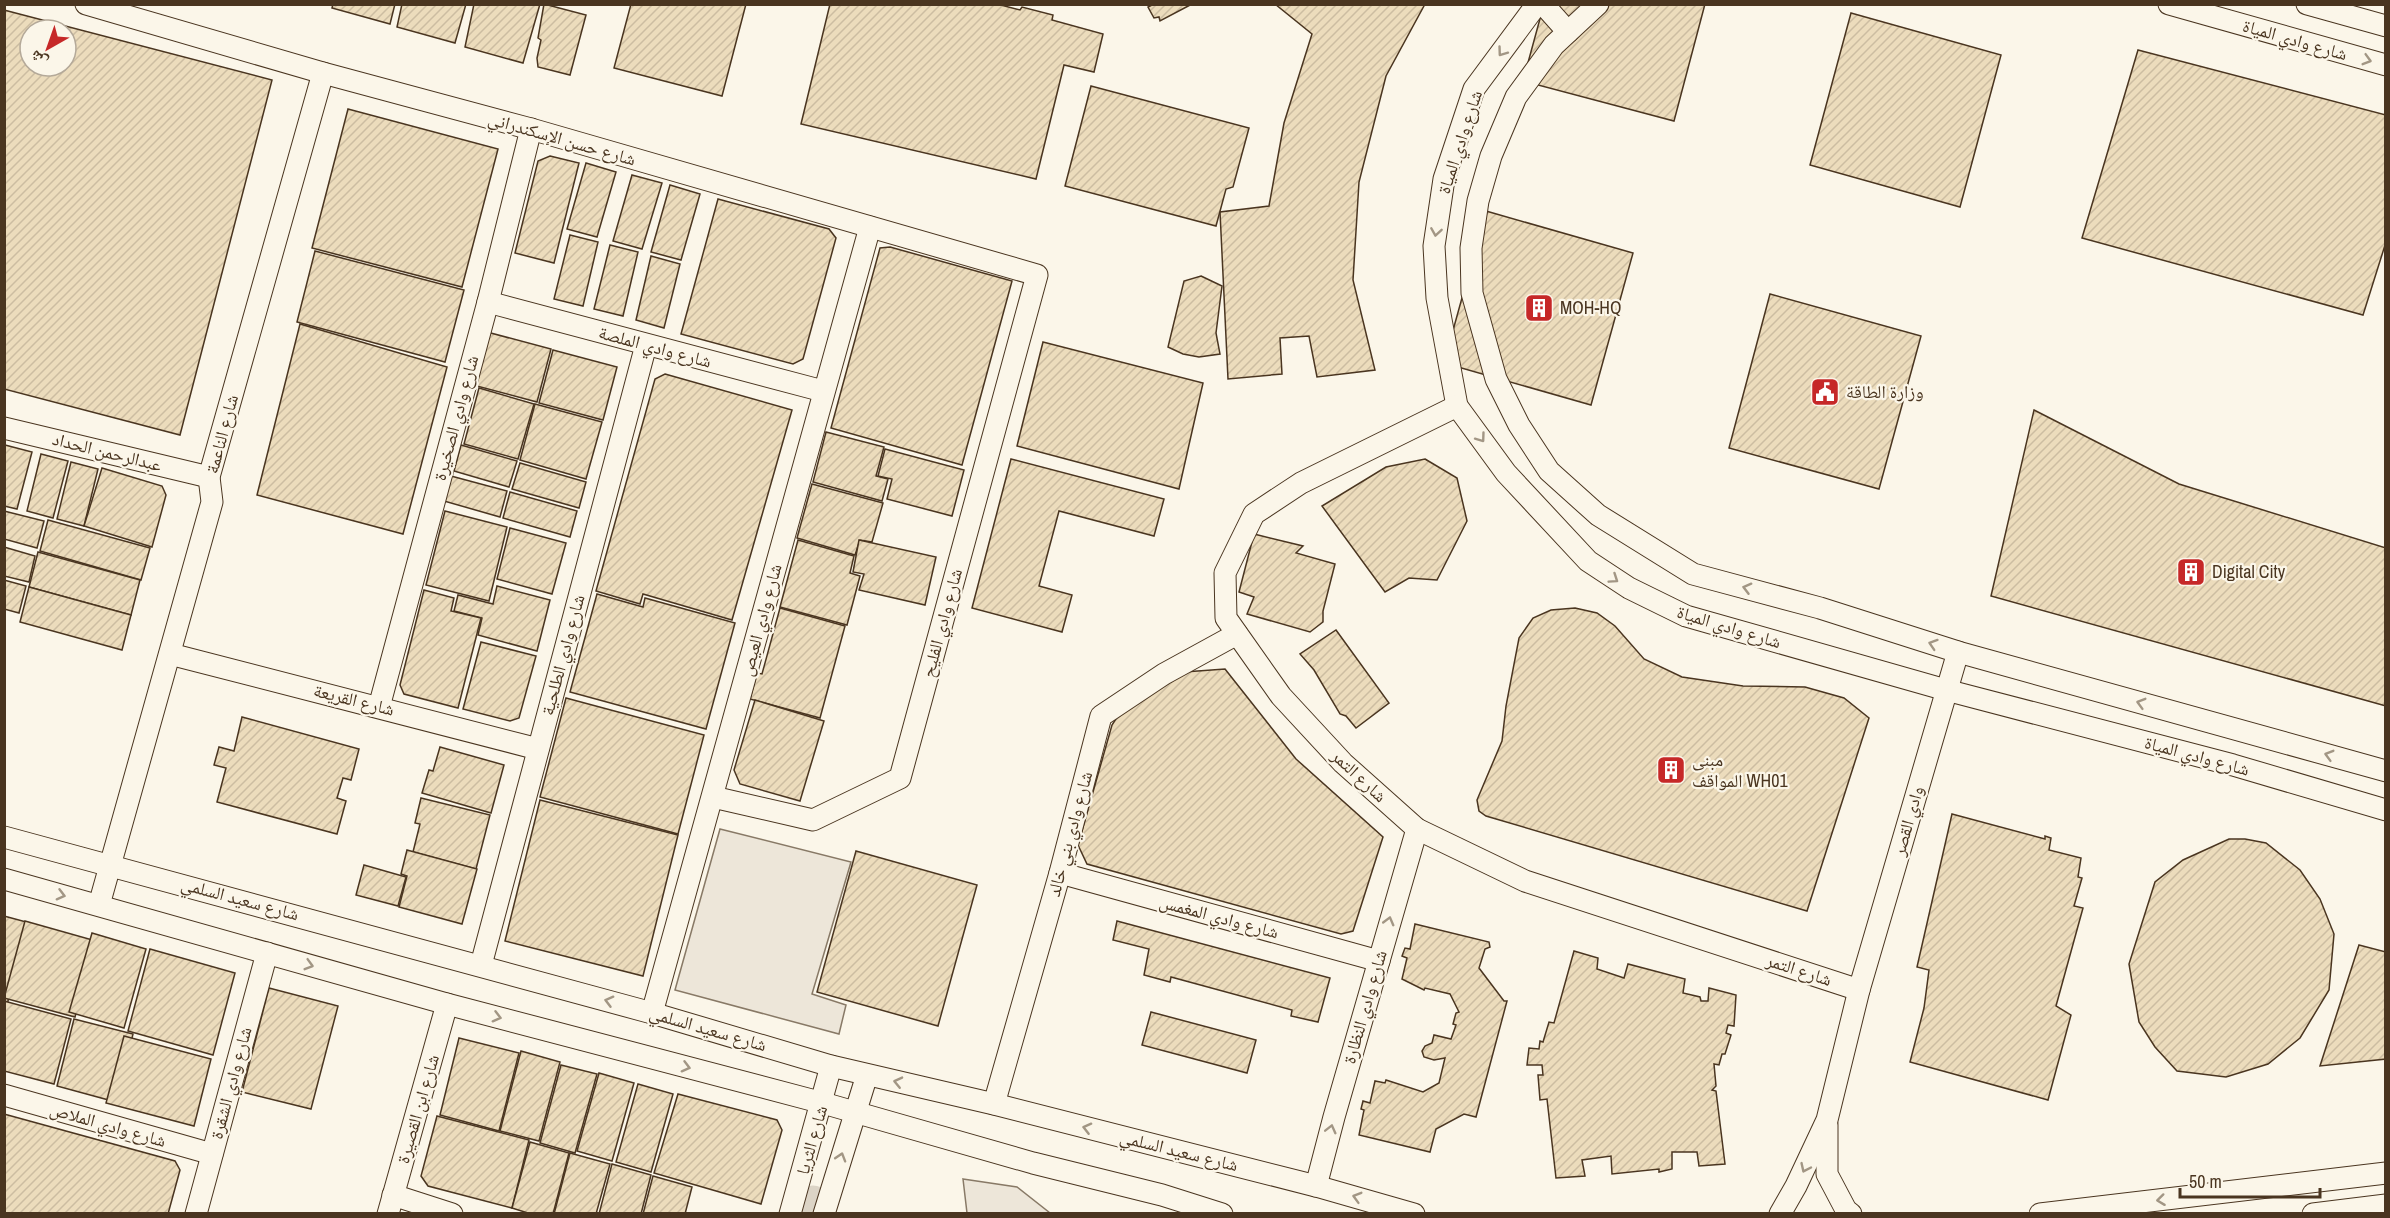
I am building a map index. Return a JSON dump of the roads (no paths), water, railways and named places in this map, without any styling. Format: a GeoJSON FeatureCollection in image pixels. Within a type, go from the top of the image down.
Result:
{"type":"FeatureCollection","features":[{"type":"Feature","properties":{"kind":"street","name":"شارع حسن الإسكندراني"},"geometry":{"type":"LineString","coordinates":[[86,4],[1037,275]]}},
{"type":"Feature","properties":{"kind":"street","name":"شارع وادي المياة"},"geometry":{"type":"LineString","coordinates":[[1537,4],[1474,89],[1444,179],[1434,246],[1437,298],[1457,406],[1506,472],[1587,561],[1629,588],[1686,616],[1946,690],[2232,765],[2385,810]]}},
{"type":"Feature","properties":{"kind":"street"},"geometry":{"type":"LineString","coordinates":[[1543,4],[1568,32]]}},
{"type":"Feature","properties":{"kind":"street","name":"شارع وادي المياة"},"geometry":{"type":"LineString","coordinates":[[1598,4],[1554,45],[1515,97],[1491,156],[1478,201],[1471,248],[1472,293],[1496,379],[1519,424],[1549,471],[1598,515],[1693,574],[1820,608],[1958,652],[2385,771]]}},
{"type":"Feature","properties":{"kind":"street","name":"شارع وادي المياة"},"geometry":{"type":"LineString","coordinates":[[2169,4],[2385,65]]}},
{"type":"Feature","properties":{"kind":"street","name":"شارع وادي المياة"},"geometry":{"type":"LineString","coordinates":[[2307,4],[2385,26]]}},
{"type":"Feature","properties":{"kind":"street","name":"شارع الناعمة"},"geometry":{"type":"LineString","coordinates":[[99,905],[212,502],[209,477],[322,73]]}},
{"type":"Feature","properties":{"kind":"street","name":"شارع وادي الصخيرة"},"geometry":{"type":"LineString","coordinates":[[379,706],[488,302],[531,129]]}},
{"type":"Feature","properties":{"kind":"street","name":"شارع وادي العيص"},"geometry":{"type":"LineString","coordinates":[[652,1013],[870,227]]}},
{"type":"Feature","properties":{"kind":"street","name":"شارع وادي الفليح"},"geometry":{"type":"LineString","coordinates":[[713,797],[813,820],[900,778],[1037,275]]}},
{"type":"Feature","properties":{"kind":"street","name":"شارع وادي الملصة"},"geometry":{"type":"LineString","coordinates":[[488,302],[823,391]]}},
{"type":"Feature","properties":{"kind":"street","name":"شارع وادي الطلحية"},"geometry":{"type":"LineString","coordinates":[[481,965],[646,345]]}},
{"type":"Feature","properties":{"kind":"street","name":"شارع التمر"},"geometry":{"type":"LineString","coordinates":[[1457,406],[1301,483],[1254,514],[1225,573],[1226,618],[1237,634],[1281,696],[1335,755],[1417,829],[1526,880],[1859,990]]}},
{"type":"Feature","properties":{"kind":"street","name":"عبدالرحمن الحداد"},"geometry":{"type":"LineString","coordinates":[[4,428],[209,477]]}},
{"type":"Feature","properties":{"kind":"street","name":"شارع وادي بني خالد"},"geometry":{"type":"LineString","coordinates":[[994,1104],[1060,873],[1101,716],[1164,674],[1237,634]]}},
{"type":"Feature","properties":{"kind":"street","name":"وادي القصر"},"geometry":{"type":"LineString","coordinates":[[1827,1120],[1859,990],[1958,652]]}},
{"type":"Feature","properties":{"kind":"street","name":"شارع القريعة"},"geometry":{"type":"LineString","coordinates":[[170,654],[538,748]]}},
{"type":"Feature","properties":{"kind":"street","name":"شارع وادي النظارة"},"geometry":{"type":"LineString","coordinates":[[1316,1186],[1417,829]]}},
{"type":"Feature","properties":{"kind":"street","name":"شارع سعيد السلمي"},"geometry":{"type":"LineString","coordinates":[[4,837],[481,965],[867,1075],[994,1104],[1316,1186],[1414,1214]]}},
{"type":"Feature","properties":{"kind":"street","name":"شارع وادي المغمس"},"geometry":{"type":"LineString","coordinates":[[1060,873],[1379,961]]}},
{"type":"Feature","properties":{"kind":"street"},"geometry":{"type":"LineString","coordinates":[[4,879],[447,1004],[823,1103],[1033,1163],[1161,1195],[1221,1214]]}},
{"type":"Feature","properties":{"kind":"street","name":"شارع وادي الشقرة"},"geometry":{"type":"LineString","coordinates":[[196,1214],[267,953]]}},
{"type":"Feature","properties":{"kind":"street","name":"شارع ابن القصيرة"},"geometry":{"type":"LineString","coordinates":[[390,1204],[447,1004]]}},
{"type":"Feature","properties":{"kind":"street","name":"شارع الثريا"},"geometry":{"type":"LineString","coordinates":[[790,1214],[823,1103],[831,1065]]}},
{"type":"Feature","properties":{"kind":"street","name":"شارع الثريا"},"geometry":{"type":"LineString","coordinates":[[824,1214],[867,1075]]}},
{"type":"Feature","properties":{"kind":"street","name":"شارع وادي الملاص"},"geometry":{"type":"LineString","coordinates":[[4,1095],[212,1154]]}},
{"type":"Feature","properties":{"kind":"street"},"geometry":{"type":"LineString","coordinates":[[1780,1214],[1827,1120]]}},
{"type":"Feature","properties":{"kind":"street"},"geometry":{"type":"LineString","coordinates":[[1827,1120],[1827,1174],[1846,1210],[1851,1214]]}},
{"type":"Feature","properties":{"kind":"street"},"geometry":{"type":"LineString","coordinates":[[2040,1214],[2385,1173]]}},
{"type":"Feature","properties":{"kind":"street"},"geometry":{"type":"LineString","coordinates":[[390,1204],[452,1214]]}},
{"type":"Feature","properties":{"kind":"street"},"geometry":{"type":"LineString","coordinates":[[2313,1214],[2385,1205]]}},
{"type":"Feature","properties":{"kind":"waterway"},"geometry":{"type":"LineString","coordinates":[[810,1214],[813,1202]]}},
{"type":"Feature","properties":{"kind":"place","name":"MOH-HQ"},"geometry":{"type":"Point","coordinates":[1539,308]}},
{"type":"Feature","properties":{"kind":"place","name":"وزارة الطاقة"},"geometry":{"type":"Point","coordinates":[1825,392]}},
{"type":"Feature","properties":{"kind":"place","name":"Digital City"},"geometry":{"type":"Point","coordinates":[2191,572]}},
{"type":"Feature","properties":{"kind":"place","name":"مبنى المواقف WH01"},"geometry":{"type":"Point","coordinates":[1671,770]}}]}
